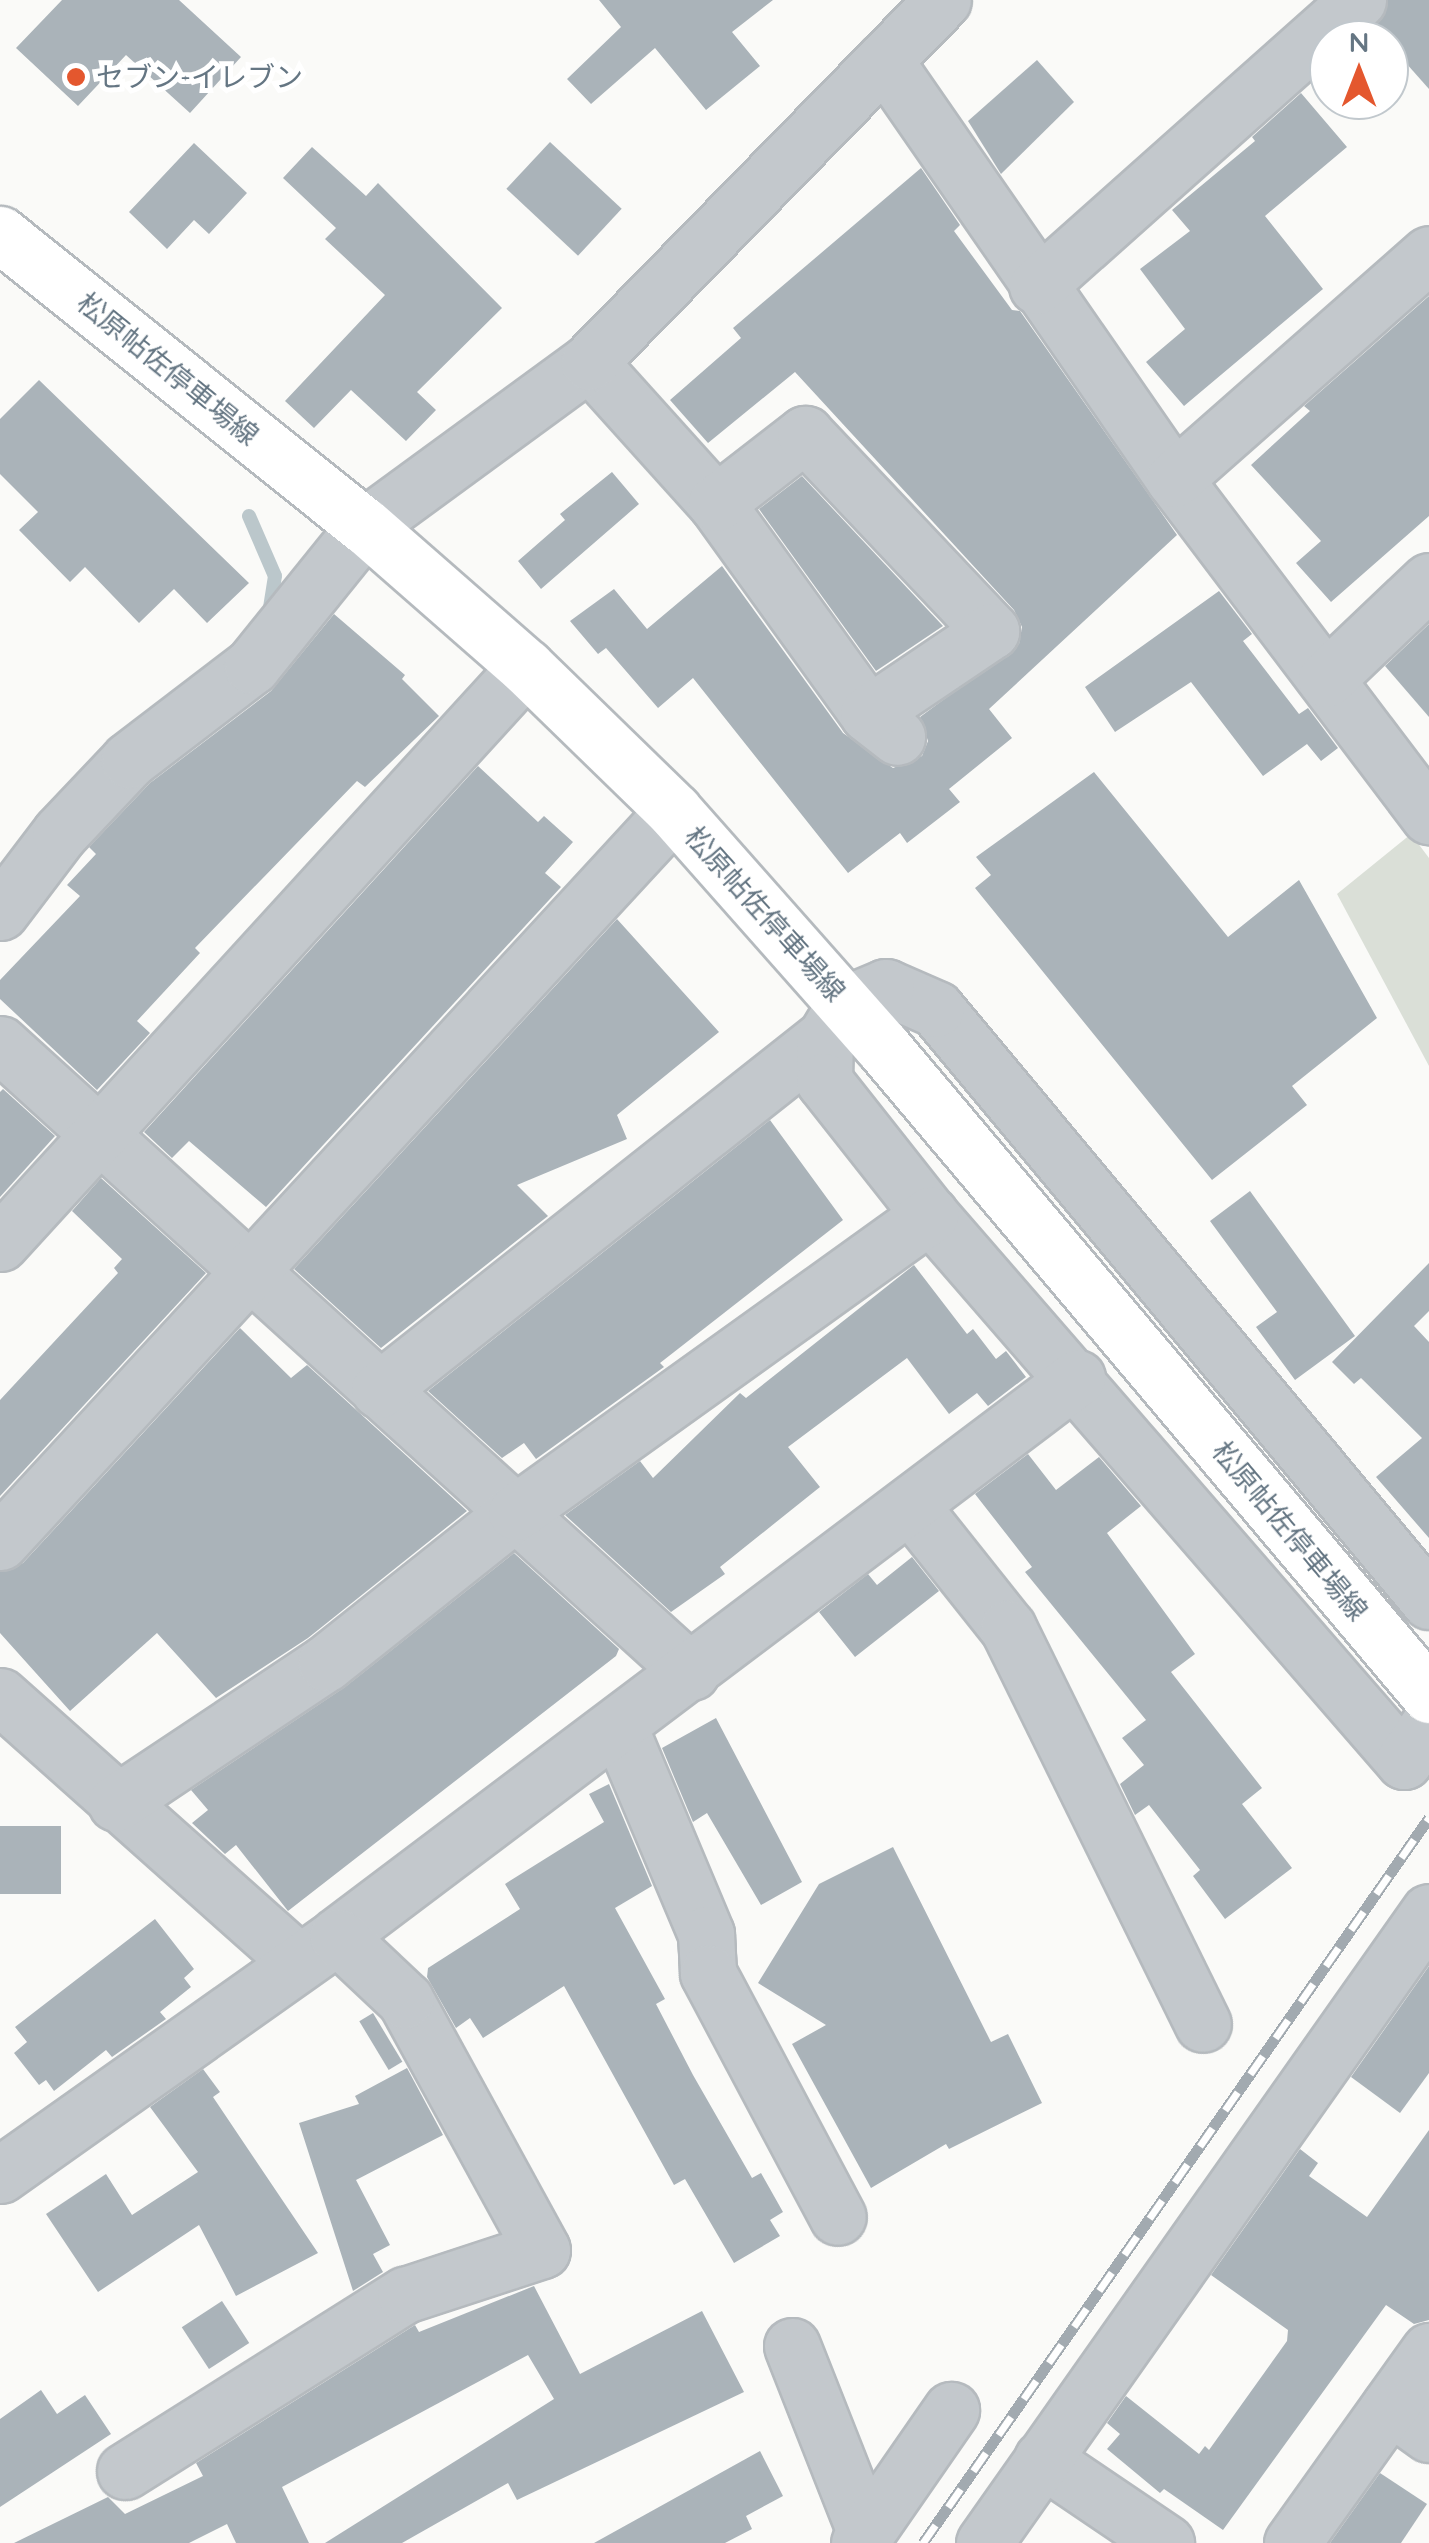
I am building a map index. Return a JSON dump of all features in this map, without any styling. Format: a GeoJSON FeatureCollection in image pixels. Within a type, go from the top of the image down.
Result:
{"type":"FeatureCollection","features":[{"type":"Feature","properties":{"kind":"main road","name":"松原帖佐停車場線"},"geometry":{"type":"LineString","coordinates":[[0,234],[366,526],[526,668],[674,811],[835,1020],[882,1046],[1429,1695]]}},
{"type":"Feature","properties":{"kind":"street"},"geometry":{"type":"LineString","coordinates":[[0,912],[60,833],[129,760],[252,666],[366,526],[589,362],[943,0]]}},
{"type":"Feature","properties":{"kind":"street"},"geometry":{"type":"LineString","coordinates":[[1036,286],[1358,0]]}},
{"type":"Feature","properties":{"kind":"street"},"geometry":{"type":"LineString","coordinates":[[884,60],[1036,286],[1174,479],[1429,816]]}},
{"type":"Feature","properties":{"kind":"street"},"geometry":{"type":"LineString","coordinates":[[1174,479],[1429,254]]}},
{"type":"Feature","properties":{"kind":"street"},"geometry":{"type":"LineString","coordinates":[[589,362],[716,503],[884,726],[990,630],[805,434],[716,503]]}},
{"type":"Feature","properties":{"kind":"street"},"geometry":{"type":"LineString","coordinates":[[1326,679],[1429,581]]}},
{"type":"Feature","properties":{"kind":"street"},"geometry":{"type":"LineString","coordinates":[[0,1243],[526,668]]}},
{"type":"Feature","properties":{"kind":"street"},"geometry":{"type":"LineString","coordinates":[[0,1542],[250,1266],[674,811]]}},
{"type":"Feature","properties":{"kind":"street"},"geometry":{"type":"LineString","coordinates":[[379,1390],[835,1020],[886,987],[936,1009],[1429,1601]]}},
{"type":"Feature","properties":{"kind":"street"},"geometry":{"type":"LineString","coordinates":[[835,1020],[824,1081],[930,1215],[1077,1378],[1404,1762],[1429,1724]]}},
{"type":"Feature","properties":{"kind":"street"},"geometry":{"type":"LineString","coordinates":[[0,1044],[250,1266],[379,1390],[691,1672]]}},
{"type":"Feature","properties":{"kind":"street"},"geometry":{"type":"LineString","coordinates":[[116,1803],[326,1663],[516,1512],[930,1215]]}},
{"type":"Feature","properties":{"kind":"street"},"geometry":{"type":"LineString","coordinates":[[0,2175],[318,1949],[619,1727],[1077,1378]]}},
{"type":"Feature","properties":{"kind":"street"},"geometry":{"type":"LineString","coordinates":[[910,1505],[1008,1628],[1203,2024]]}},
{"type":"Feature","properties":{"kind":"street"},"geometry":{"type":"LineString","coordinates":[[0,1696],[116,1803],[318,1949],[404,2000],[542,2250],[404,2295],[125,2470]]}},
{"type":"Feature","properties":{"kind":"street"},"geometry":{"type":"LineString","coordinates":[[619,1727],[706,1934],[708,1974],[838,2217]]}},
{"type":"Feature","properties":{"kind":"street"},"geometry":{"type":"LineString","coordinates":[[984,2543],[1429,1912]]}},
{"type":"Feature","properties":{"kind":"street"},"geometry":{"type":"LineString","coordinates":[[792,2346],[862,2538]]}},
{"type":"Feature","properties":{"kind":"street"},"geometry":{"type":"LineString","coordinates":[[1292,2543],[1409,2420],[1429,2351]]}},
{"type":"Feature","properties":{"kind":"street"},"geometry":{"type":"LineString","coordinates":[[862,2538],[951,2410]]}},
{"type":"Feature","properties":{"kind":"street"},"geometry":{"type":"LineString","coordinates":[[1042,2459],[1166,2543]]}},
{"type":"Feature","properties":{"kind":"shaded area"},"geometry":{"type":"Polygon","coordinates":[[[1411,834],[1429,858],[1429,1066],[1337,894],[1411,834]]]}},
{"type":"Feature","properties":{"kind":"building"},"geometry":{"type":"Polygon","coordinates":[[[62,0],[179,0],[241,57],[190,113],[126,55],[78,106],[16,48],[62,0]]]}},
{"type":"Feature","properties":{"kind":"building"},"geometry":{"type":"Polygon","coordinates":[[[599,0],[773,0],[732,32],[760,66],[706,110],[655,48],[591,104],[567,79],[621,27],[599,0]]]}},
{"type":"Feature","properties":{"kind":"building"},"geometry":{"type":"Polygon","coordinates":[[[1388,0],[1429,0],[1429,89],[1409,66],[1409,20],[1378,20],[1388,0]]]}},
{"type":"Feature","properties":{"kind":"building"},"geometry":{"type":"Polygon","coordinates":[[[1037,60],[1074,102],[1001,174],[968,121],[1037,60]]]}},
{"type":"Feature","properties":{"kind":"building"},"geometry":{"type":"Polygon","coordinates":[[[1301,93],[1309,102],[1309,120],[1324,120],[1347,147],[1265,216],[1323,289],[1184,406],[1146,362],[1185,329],[1140,269],[1190,231],[1172,210],[1255,141],[1252,137],[1301,93]]]}},
{"type":"Feature","properties":{"kind":"building"},"geometry":{"type":"Polygon","coordinates":[[[550,142],[622,209],[578,256],[506,189],[550,142]]]}},
{"type":"Feature","properties":{"kind":"building"},"geometry":{"type":"Polygon","coordinates":[[[194,143],[247,193],[209,234],[194,220],[167,249],[129,212],[194,143]]]}},
{"type":"Feature","properties":{"kind":"building"},"geometry":{"type":"Polygon","coordinates":[[[312,147],[366,196],[378,183],[502,308],[417,392],[436,410],[406,441],[351,390],[314,428],[285,401],[385,295],[325,239],[336,228],[283,178],[312,147]]]}},
{"type":"Feature","properties":{"kind":"building"},"geometry":{"type":"Polygon","coordinates":[[[921,168],[960,225],[954,231],[1012,310],[1020,311],[1177,535],[989,709],[1012,738],[949,789],[960,802],[907,843],[900,833],[848,873],[693,678],[658,708],[606,648],[598,654],[570,621],[614,589],[647,629],[722,566],[843,733],[893,768],[922,756],[928,741],[920,717],[1019,644],[1022,627],[1014,610],[795,372],[708,443],[670,400],[741,338],[733,328],[921,168]]]}},
{"type":"Feature","properties":{"kind":"building"},"geometry":{"type":"Polygon","coordinates":[[[1429,296],[1429,516],[1331,602],[1296,563],[1321,541],[1251,465],[1310,411],[1304,406],[1429,296]]]}},
{"type":"Feature","properties":{"kind":"building"},"geometry":{"type":"Polygon","coordinates":[[[39,380],[249,583],[207,623],[174,589],[139,623],[85,567],[70,582],[19,530],[38,512],[0,474],[0,419],[39,380]]]}},
{"type":"Feature","properties":{"kind":"building"},"geometry":{"type":"Polygon","coordinates":[[[612,472],[639,504],[541,589],[518,561],[565,520],[560,514],[612,472]]]}},
{"type":"Feature","properties":{"kind":"building"},"geometry":{"type":"Polygon","coordinates":[[[802,476],[943,626],[876,671],[759,509],[802,476]]]}},
{"type":"Feature","properties":{"kind":"building"},"geometry":{"type":"Polygon","coordinates":[[[1219,591],[1252,634],[1243,641],[1299,714],[1308,708],[1338,748],[1321,761],[1307,744],[1263,776],[1191,682],[1115,732],[1085,687],[1219,591]]]}},
{"type":"Feature","properties":{"kind":"building"},"geometry":{"type":"Polygon","coordinates":[[[334,614],[405,675],[402,679],[439,716],[365,787],[357,781],[195,948],[200,953],[137,1021],[150,1033],[97,1090],[0,999],[0,980],[80,896],[67,885],[96,854],[89,847],[150,783],[271,691],[334,614]]]}},
{"type":"Feature","properties":{"kind":"building"},"geometry":{"type":"Polygon","coordinates":[[[1429,624],[1429,717],[1385,666],[1429,624]]]}},
{"type":"Feature","properties":{"kind":"building"},"geometry":{"type":"Polygon","coordinates":[[[478,766],[538,822],[544,816],[573,842],[545,873],[561,887],[266,1207],[189,1141],[172,1158],[144,1132],[478,766]]]}},
{"type":"Feature","properties":{"kind":"building"},"geometry":{"type":"Polygon","coordinates":[[[1094,772],[1228,937],[1299,880],[1377,1018],[1292,1086],[1307,1105],[1212,1180],[975,888],[991,875],[976,857],[1094,772]]]}},
{"type":"Feature","properties":{"kind":"building"},"geometry":{"type":"Polygon","coordinates":[[[617,919],[719,1032],[617,1115],[627,1139],[517,1185],[548,1216],[381,1348],[294,1269],[617,919]]]}},
{"type":"Feature","properties":{"kind":"building"},"geometry":{"type":"Polygon","coordinates":[[[3,1089],[55,1136],[0,1197],[0,1092],[3,1089]]]}},
{"type":"Feature","properties":{"kind":"building"},"geometry":{"type":"Polygon","coordinates":[[[770,1120],[843,1220],[660,1363],[664,1367],[536,1459],[524,1443],[502,1458],[428,1391],[770,1120]]]}},
{"type":"Feature","properties":{"kind":"building"},"geometry":{"type":"Polygon","coordinates":[[[101,1178],[206,1273],[0,1496],[0,1400],[118,1273],[114,1268],[122,1259],[72,1211],[101,1178]]]}},
{"type":"Feature","properties":{"kind":"building"},"geometry":{"type":"Polygon","coordinates":[[[1250,1191],[1355,1336],[1295,1380],[1256,1327],[1277,1312],[1210,1221],[1250,1191]]]}},
{"type":"Feature","properties":{"kind":"building"},"geometry":{"type":"Polygon","coordinates":[[[1429,1263],[1429,1311],[1414,1326],[1429,1342],[1429,1538],[1376,1477],[1422,1438],[1361,1378],[1354,1384],[1332,1362],[1429,1263]]]}},
{"type":"Feature","properties":{"kind":"building"},"geometry":{"type":"Polygon","coordinates":[[[914,1265],[967,1334],[973,1329],[996,1359],[1006,1351],[1026,1377],[988,1406],[977,1393],[949,1414],[907,1358],[788,1447],[820,1487],[720,1567],[725,1574],[671,1612],[565,1515],[640,1461],[653,1478],[740,1393],[746,1398],[914,1265]]]}},
{"type":"Feature","properties":{"kind":"building"},"geometry":{"type":"Polygon","coordinates":[[[240,1328],[291,1378],[307,1365],[467,1511],[308,1638],[216,1698],[157,1633],[70,1711],[0,1633],[0,1572],[23,1563],[240,1328]]]}},
{"type":"Feature","properties":{"kind":"building"},"geometry":{"type":"Polygon","coordinates":[[[1028,1454],[1056,1490],[1099,1457],[1141,1506],[1107,1533],[1195,1654],[1171,1672],[1262,1788],[1242,1804],[1292,1868],[1225,1919],[1193,1876],[1200,1870],[1149,1805],[1135,1815],[1120,1784],[1144,1765],[1122,1738],[1146,1720],[1025,1572],[1032,1567],[975,1494],[1028,1454]]]}},
{"type":"Feature","properties":{"kind":"building"},"geometry":{"type":"Polygon","coordinates":[[[514,1553],[619,1649],[616,1656],[288,1911],[236,1845],[225,1854],[192,1823],[208,1810],[191,1790],[345,1687],[514,1553]]]}},
{"type":"Feature","properties":{"kind":"building"},"geometry":{"type":"Polygon","coordinates":[[[912,1557],[939,1591],[855,1657],[819,1612],[868,1574],[877,1585],[912,1557]]]}},
{"type":"Feature","properties":{"kind":"building"},"geometry":{"type":"Polygon","coordinates":[[[716,1718],[802,1882],[761,1905],[707,1813],[693,1822],[662,1748],[716,1718]]]}},
{"type":"Feature","properties":{"kind":"building"},"geometry":{"type":"Polygon","coordinates":[[[609,1784],[652,1886],[615,1908],[665,1999],[656,2004],[693,2075],[752,2178],[761,2173],[783,2212],[770,2220],[780,2236],[734,2263],[685,2179],[674,2185],[564,1986],[483,2038],[470,2018],[456,2028],[427,1977],[428,1968],[520,1909],[505,1884],[604,1822],[589,1794],[609,1784]]]}},
{"type":"Feature","properties":{"kind":"building"},"geometry":{"type":"Polygon","coordinates":[[[0,1826],[61,1826],[61,1894],[0,1894],[0,1826]]]}},
{"type":"Feature","properties":{"kind":"building"},"geometry":{"type":"Polygon","coordinates":[[[893,1847],[991,2042],[1008,2034],[1042,2103],[949,2149],[946,2144],[871,2188],[792,2044],[826,2025],[758,1983],[819,1884],[893,1847]]]}},
{"type":"Feature","properties":{"kind":"building"},"geometry":{"type":"Polygon","coordinates":[[[155,1919],[194,1969],[184,1978],[191,1987],[160,2012],[166,2019],[112,2057],[106,2050],[54,2091],[46,2080],[39,2085],[14,2053],[27,2042],[15,2027],[155,1919]]]}},
{"type":"Feature","properties":{"kind":"building"},"geometry":{"type":"Polygon","coordinates":[[[1429,1966],[1429,2073],[1400,2113],[1351,2077],[1429,1966]]]}},
{"type":"Feature","properties":{"kind":"building"},"geometry":{"type":"Polygon","coordinates":[[[373,2013],[402,2062],[389,2070],[359,2021],[373,2013]]]}},
{"type":"Feature","properties":{"kind":"building"},"geometry":{"type":"Polygon","coordinates":[[[407,2068],[443,2135],[356,2180],[390,2245],[373,2254],[383,2272],[353,2291],[299,2123],[359,2104],[355,2096],[407,2068]]]}},
{"type":"Feature","properties":{"kind":"building"},"geometry":{"type":"Polygon","coordinates":[[[203,2069],[220,2092],[213,2097],[318,2253],[236,2296],[199,2225],[98,2292],[46,2214],[106,2174],[132,2215],[198,2172],[150,2107],[203,2069]]]}},
{"type":"Feature","properties":{"kind":"building"},"geometry":{"type":"Polygon","coordinates":[[[1429,2130],[1429,2320],[1414,2324],[1386,2305],[1223,2530],[1164,2489],[1160,2493],[1107,2449],[1120,2434],[1107,2423],[1126,2396],[1199,2454],[1205,2446],[1209,2450],[1287,2341],[1288,2330],[1211,2275],[1300,2149],[1318,2163],[1309,2176],[1367,2217],[1429,2130]]]}},
{"type":"Feature","properties":{"kind":"building"},"geometry":{"type":"Polygon","coordinates":[[[534,2286],[580,2374],[702,2311],[744,2392],[517,2500],[508,2483],[402,2543],[325,2543],[554,2399],[528,2355],[282,2487],[309,2543],[236,2543],[227,2524],[189,2543],[14,2543],[108,2497],[125,2514],[203,2476],[196,2463],[415,2325],[419,2332],[534,2286]]]}},
{"type":"Feature","properties":{"kind":"building"},"geometry":{"type":"Polygon","coordinates":[[[222,2301],[249,2343],[209,2369],[182,2327],[222,2301]]]}},
{"type":"Feature","properties":{"kind":"building"},"geometry":{"type":"Polygon","coordinates":[[[41,2390],[57,2414],[85,2395],[111,2434],[0,2507],[0,2419],[41,2390]]]}},
{"type":"Feature","properties":{"kind":"building"},"geometry":{"type":"Polygon","coordinates":[[[760,2451],[783,2496],[746,2516],[752,2529],[725,2543],[594,2543],[760,2451]]]}},
{"type":"Feature","properties":{"kind":"building"},"geometry":{"type":"Polygon","coordinates":[[[1380,2473],[1427,2504],[1401,2543],[1330,2543],[1380,2473]]]}},
{"type":"Feature","properties":{"kind":"waterway"},"geometry":{"type":"LineString","coordinates":[[249,516],[275,576],[269,614]]}},
{"type":"Feature","properties":{"kind":"railway"},"geometry":{"type":"LineString","coordinates":[[923,2543],[1429,1818]]}},
{"type":"Feature","properties":{"kind":"place","name":"セブン-イレブン"},"geometry":{"type":"Point","coordinates":[76,77]}}]}
